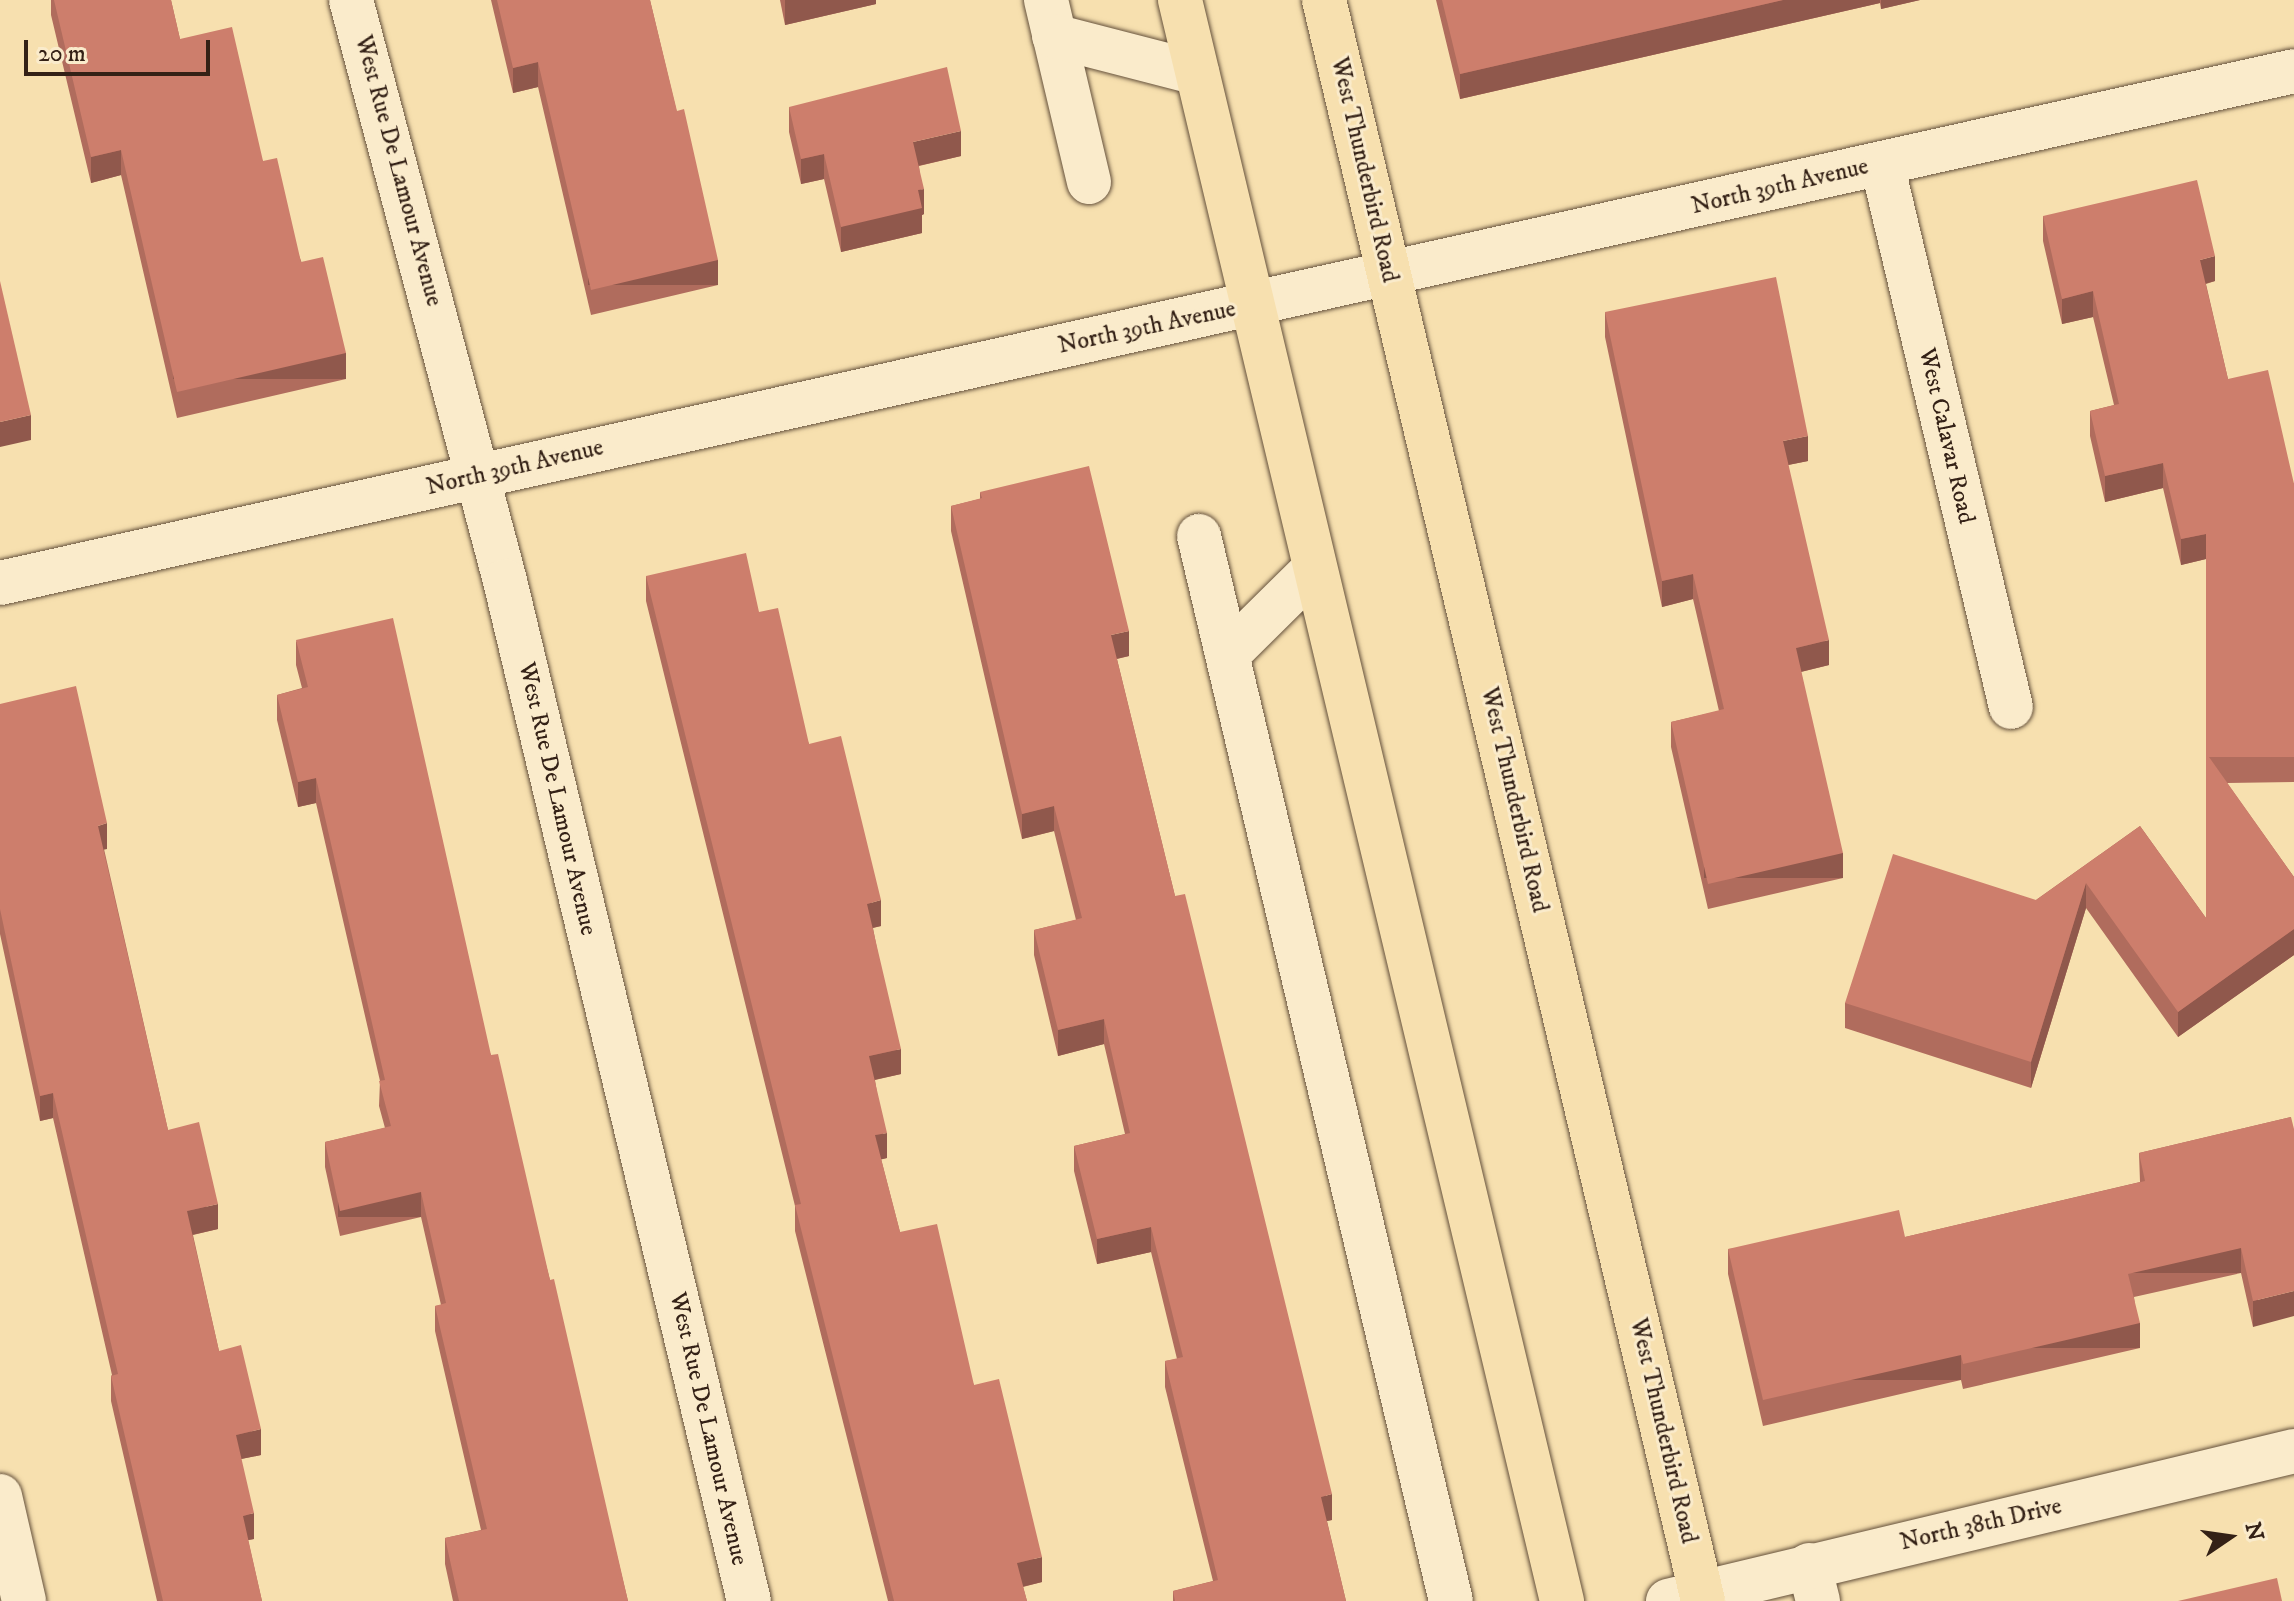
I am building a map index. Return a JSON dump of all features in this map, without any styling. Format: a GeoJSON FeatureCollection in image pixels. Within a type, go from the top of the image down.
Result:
{"type":"FeatureCollection","features":[{"type":"Feature","properties":{"kind":"main road"},"geometry":{"type":"LineString","coordinates":[[1180,0],[1313,570],[1562,1601]]}},
{"type":"Feature","properties":{"kind":"main road","name":"West Thunderbird Road"},"geometry":{"type":"LineString","coordinates":[[1324,0],[1691,1598]]}},
{"type":"Feature","properties":{"kind":"street","name":"West Rue De Lamour Avenue"},"geometry":{"type":"LineString","coordinates":[[351,0],[479,476],[749,1601]]}},
{"type":"Feature","properties":{"kind":"street"},"geometry":{"type":"LineString","coordinates":[[1050,18],[1197,73]]}},
{"type":"Feature","properties":{"kind":"street"},"geometry":{"type":"LineString","coordinates":[[1050,18],[1089,182]]}},
{"type":"Feature","properties":{"kind":"street","name":"North 39th Avenue"},"geometry":{"type":"LineString","coordinates":[[0,583],[2294,71]]}},
{"type":"Feature","properties":{"kind":"street","name":"West Calavar Road"},"geometry":{"type":"LineString","coordinates":[[1882,164],[2011,707]]}},
{"type":"Feature","properties":{"kind":"street"},"geometry":{"type":"LineString","coordinates":[[1199,536],[1451,1601]]}},
{"type":"Feature","properties":{"kind":"street"},"geometry":{"type":"LineString","coordinates":[[1228,654],[1313,570]]}},
{"type":"Feature","properties":{"kind":"street","name":"North 38th Drive"},"geometry":{"type":"LineString","coordinates":[[1691,1598],[1814,1583],[2294,1451]]}},
{"type":"Feature","properties":{"kind":"street"},"geometry":{"type":"LineString","coordinates":[[0,1496],[24,1601]]}},
{"type":"Feature","properties":{"kind":"building"},"geometry":{"type":"Polygon","coordinates":[[[54,0],[171,0],[180,39],[232,27],[263,161],[277,158],[301,262],[323,257],[346,353],[177,392],[121,150],[91,157],[54,0]]]}},
{"type":"Feature","properties":{"kind":"building"},"geometry":{"type":"Polygon","coordinates":[[[497,0],[650,0],[677,111],[684,109],[718,260],[591,290],[538,62],[513,68],[497,0]]]}},
{"type":"Feature","properties":{"kind":"building"},"geometry":{"type":"Polygon","coordinates":[[[1442,0],[1783,0],[1460,74],[1442,0]]]}},
{"type":"Feature","properties":{"kind":"building"},"geometry":{"type":"Polygon","coordinates":[[[947,67],[961,131],[913,142],[924,189],[918,190],[922,208],[841,227],[824,154],[801,159],[789,107],[947,67]]]}},
{"type":"Feature","properties":{"kind":"building"},"geometry":{"type":"Polygon","coordinates":[[[2197,180],[2215,256],[2200,260],[2228,379],[2268,370],[2294,484],[2294,757],[2209,757],[2294,877],[2294,929],[2178,1012],[2086,883],[2031,1062],[1845,1003],[1893,854],[2036,900],[2140,826],[2206,918],[2206,534],[2181,539],[2163,463],[2105,476],[2090,411],[2119,404],[2093,291],[2062,299],[2043,216],[2197,180]]]}},
{"type":"Feature","properties":{"kind":"building"},"geometry":{"type":"Polygon","coordinates":[[[1776,277],[1808,436],[1783,441],[1829,640],[1796,648],[1843,853],[1708,884],[1671,722],[1724,709],[1693,574],[1662,581],[1605,312],[1776,277]]]}},
{"type":"Feature","properties":{"kind":"building"},"geometry":{"type":"Polygon","coordinates":[[[0,281],[31,415],[0,422],[0,281]]]}},
{"type":"Feature","properties":{"kind":"building"},"geometry":{"type":"Polygon","coordinates":[[[1089,466],[1129,631],[1111,635],[1175,896],[1185,894],[1332,1494],[1321,1497],[1346,1601],[1175,1601],[1173,1591],[1218,1580],[1165,1361],[1183,1357],[1151,1227],[1097,1239],[1074,1146],[1130,1133],[1104,1019],[1058,1030],[1034,930],[1082,918],[1054,806],[1022,814],[951,506],[982,498],[980,492],[1089,466]]]}},
{"type":"Feature","properties":{"kind":"building"},"geometry":{"type":"Polygon","coordinates":[[[746,553],[759,612],[778,608],[809,744],[841,736],[881,900],[867,904],[901,1049],[869,1056],[887,1133],[875,1135],[900,1232],[937,1224],[974,1385],[999,1379],[1042,1557],[1017,1563],[1027,1601],[894,1601],[795,1205],[801,1204],[646,576],[746,553]]]}},
{"type":"Feature","properties":{"kind":"building"},"geometry":{"type":"Polygon","coordinates":[[[393,618],[491,1055],[498,1054],[550,1280],[554,1279],[628,1601],[459,1601],[445,1538],[487,1529],[435,1306],[446,1303],[421,1192],[340,1211],[325,1142],[391,1126],[379,1081],[385,1080],[316,778],[298,782],[277,695],[308,687],[296,640],[393,618]]]}},
{"type":"Feature","properties":{"kind":"building"},"geometry":{"type":"Polygon","coordinates":[[[76,686],[107,823],[98,826],[168,1130],[199,1122],[218,1204],[187,1211],[219,1351],[241,1345],[261,1429],[236,1435],[254,1513],[243,1516],[262,1601],[163,1601],[111,1376],[118,1374],[53,1093],[40,1096],[0,909],[0,704],[76,686]]]}},
{"type":"Feature","properties":{"kind":"building"},"geometry":{"type":"Polygon","coordinates":[[[2291,1117],[2294,1129],[2294,1291],[2253,1301],[2241,1248],[2128,1274],[2140,1323],[1963,1364],[1961,1355],[1763,1400],[1728,1249],[1899,1210],[1905,1237],[2145,1181],[2139,1153],[2291,1117]]]}},
{"type":"Feature","properties":{"kind":"building"},"geometry":{"type":"Polygon","coordinates":[[[2277,1578],[2282,1601],[2178,1601],[2277,1578]]]}}]}
